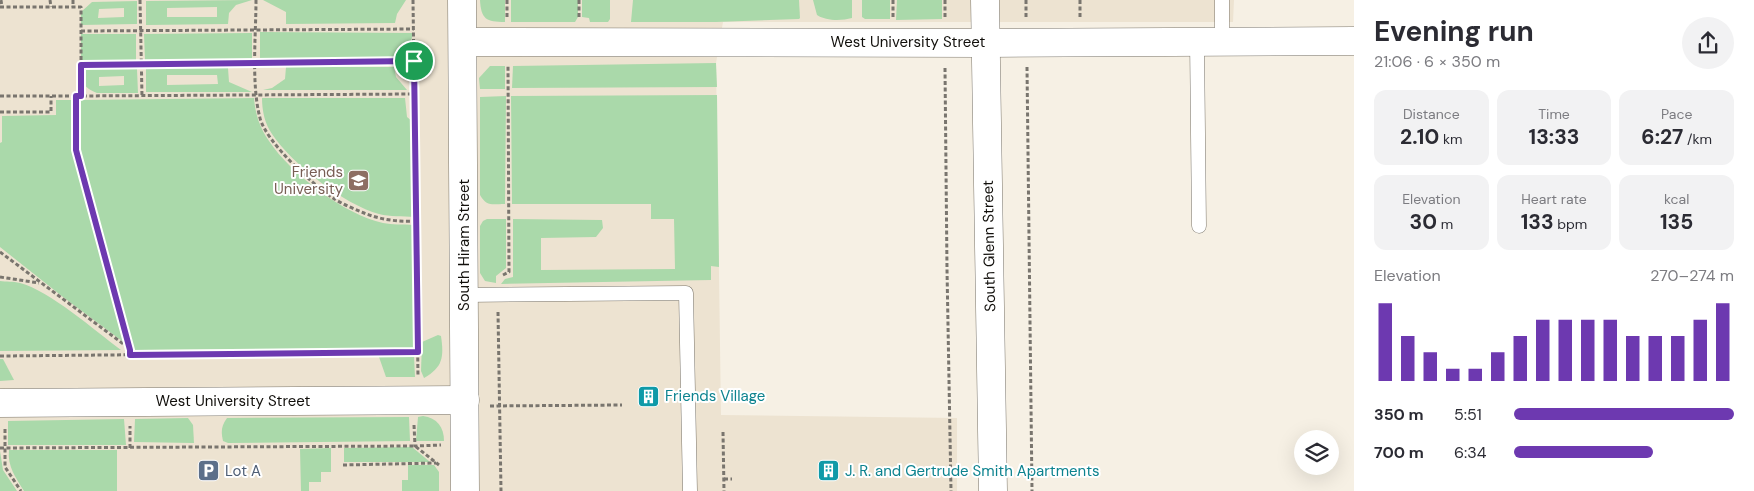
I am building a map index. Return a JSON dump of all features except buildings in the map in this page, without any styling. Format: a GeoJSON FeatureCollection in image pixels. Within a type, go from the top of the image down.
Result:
{"type":"FeatureCollection","features":[{"type":"Feature","properties":{"kind":"street","name":"South Hiram Street"},"geometry":{"type":"LineString","coordinates":[[462,0],[464,295],[473,403],[465,491]]}},
{"type":"Feature","properties":{"kind":"street","name":"South Glenn Street"},"geometry":{"type":"LineString","coordinates":[[985,0],[993,491]]}},
{"type":"Feature","properties":{"kind":"street","name":"West University Street"},"geometry":{"type":"LineString","coordinates":[[463,42],[1354,40]]}},
{"type":"Feature","properties":{"kind":"street","name":"West University Street"},"geometry":{"type":"LineString","coordinates":[[3,403],[473,403]]}},
{"type":"Feature","properties":{"kind":"lane"},"geometry":{"type":"LineString","coordinates":[[1199,226],[1210,41],[1222,0]]}},
{"type":"Feature","properties":{"kind":"lane"},"geometry":{"type":"LineString","coordinates":[[464,295],[686,293],[690,491]]}},
{"type":"Feature","properties":{"kind":"path"},"geometry":{"type":"LineString","coordinates":[[1,0],[1,7],[81,7],[81,96]]}},
{"type":"Feature","properties":{"kind":"path"},"geometry":{"type":"LineString","coordinates":[[50,0],[51,7]]}},
{"type":"Feature","properties":{"kind":"path"},"geometry":{"type":"LineString","coordinates":[[73,0],[73,7]]}},
{"type":"Feature","properties":{"kind":"path"},"geometry":{"type":"LineString","coordinates":[[140,0],[142,96]]}},
{"type":"Feature","properties":{"kind":"path"},"geometry":{"type":"LineString","coordinates":[[256,0],[256,95],[260,120],[273,141],[290,160],[334,198],[364,213],[385,219],[416,221]]}},
{"type":"Feature","properties":{"kind":"path"},"geometry":{"type":"LineString","coordinates":[[413,0],[418,376]]}},
{"type":"Feature","properties":{"kind":"path"},"geometry":{"type":"LineString","coordinates":[[501,491],[498,280],[502,275],[509,272],[507,0]]}},
{"type":"Feature","properties":{"kind":"path"},"geometry":{"type":"LineString","coordinates":[[893,0],[893,18]]}},
{"type":"Feature","properties":{"kind":"path"},"geometry":{"type":"LineString","coordinates":[[945,0],[951,491]]}},
{"type":"Feature","properties":{"kind":"path"},"geometry":{"type":"LineString","coordinates":[[1026,0],[1032,491]]}},
{"type":"Feature","properties":{"kind":"path"},"geometry":{"type":"LineString","coordinates":[[1080,0],[1080,19]]}},
{"type":"Feature","properties":{"kind":"path"},"geometry":{"type":"LineString","coordinates":[[81,31],[414,29]]}},
{"type":"Feature","properties":{"kind":"path"},"geometry":{"type":"LineString","coordinates":[[81,65],[414,61]]}},
{"type":"Feature","properties":{"kind":"path"},"geometry":{"type":"LineString","coordinates":[[0,96],[415,94]]}},
{"type":"Feature","properties":{"kind":"path"},"geometry":{"type":"LineString","coordinates":[[0,112],[51,112],[51,96]]}},
{"type":"Feature","properties":{"kind":"path"},"geometry":{"type":"LineString","coordinates":[[81,96],[76,96],[76,150],[130,355]]}},
{"type":"Feature","properties":{"kind":"path"},"geometry":{"type":"LineString","coordinates":[[0,252],[130,350]]}},
{"type":"Feature","properties":{"kind":"path"},"geometry":{"type":"LineString","coordinates":[[0,277],[41,284]]}},
{"type":"Feature","properties":{"kind":"path"},"geometry":{"type":"LineString","coordinates":[[0,356],[418,352]]}},
{"type":"Feature","properties":{"kind":"path"},"geometry":{"type":"LineString","coordinates":[[3,403],[2,448],[5,467],[20,491]]}},
{"type":"Feature","properties":{"kind":"path"},"geometry":{"type":"LineString","coordinates":[[473,403],[500,406],[622,405]]}},
{"type":"Feature","properties":{"kind":"path"},"geometry":{"type":"LineString","coordinates":[[130,425],[130,448]]}},
{"type":"Feature","properties":{"kind":"path"},"geometry":{"type":"LineString","coordinates":[[723,432],[724,491]]}},
{"type":"Feature","properties":{"kind":"path"},"geometry":{"type":"LineString","coordinates":[[2,448],[444,445]]}},
{"type":"Feature","properties":{"kind":"path"},"geometry":{"type":"LineString","coordinates":[[415,446],[442,468]]}},
{"type":"Feature","properties":{"kind":"path"},"geometry":{"type":"LineString","coordinates":[[343,465],[437,463]]}},
{"type":"Feature","properties":{"kind":"path"},"geometry":{"type":"LineString","coordinates":[[724,479],[732,479]]}},
{"type":"Feature","properties":{"kind":"shaded area","name":"Friends University"},"geometry":{"type":"Polygon","coordinates":[[[0,0],[1234,0],[1233,22],[723,22],[716,63],[721,415],[957,418],[957,491],[0,491],[0,0]]]}},
{"type":"Feature","properties":{"kind":"green space"},"geometry":{"type":"Polygon","coordinates":[[[252,0],[236,5],[229,13],[228,24],[146,25],[146,1],[252,0]],[[217,7],[167,8],[167,17],[217,17],[217,7]]]}},
{"type":"Feature","properties":{"kind":"green space"},"geometry":{"type":"Polygon","coordinates":[[[263,0],[406,0],[397,14],[395,23],[286,24],[286,12],[263,0]]]}},
{"type":"Feature","properties":{"kind":"green space"},"geometry":{"type":"Polygon","coordinates":[[[480,0],[505,0],[505,22],[486,18],[483,15],[480,0]]]}},
{"type":"Feature","properties":{"kind":"green space"},"geometry":{"type":"Polygon","coordinates":[[[511,0],[578,0],[578,17],[575,22],[511,22],[511,0]]]}},
{"type":"Feature","properties":{"kind":"green space"},"geometry":{"type":"Polygon","coordinates":[[[582,0],[610,0],[610,19],[608,22],[590,22],[589,18],[582,17],[582,0]]]}},
{"type":"Feature","properties":{"kind":"green space"},"geometry":{"type":"Polygon","coordinates":[[[633,0],[799,0],[800,18],[716,22],[631,22],[633,0]]]}},
{"type":"Feature","properties":{"kind":"green space"},"geometry":{"type":"Polygon","coordinates":[[[813,0],[852,0],[852,18],[834,20],[821,17],[817,15],[813,0]]]}},
{"type":"Feature","properties":{"kind":"green space"},"geometry":{"type":"Polygon","coordinates":[[[862,0],[890,0],[890,19],[865,19],[862,17],[862,0]]]}},
{"type":"Feature","properties":{"kind":"green space"},"geometry":{"type":"Polygon","coordinates":[[[897,0],[942,0],[942,19],[896,20],[897,0]]]}},
{"type":"Feature","properties":{"kind":"green space"},"geometry":{"type":"Polygon","coordinates":[[[137,1],[137,24],[81,25],[81,12],[92,2],[137,1]],[[124,8],[99,9],[98,18],[124,17],[124,8]]]}},
{"type":"Feature","properties":{"kind":"green space"},"geometry":{"type":"Polygon","coordinates":[[[260,32],[413,33],[410,45],[414,61],[407,59],[260,60],[260,32]]]}},
{"type":"Feature","properties":{"kind":"green space"},"geometry":{"type":"Polygon","coordinates":[[[252,33],[252,60],[145,60],[144,34],[252,33]]]}},
{"type":"Feature","properties":{"kind":"green space"},"geometry":{"type":"Polygon","coordinates":[[[81,34],[136,34],[136,61],[81,61],[81,34]]]}},
{"type":"Feature","properties":{"kind":"green space"},"geometry":{"type":"Polygon","coordinates":[[[716,63],[717,87],[512,88],[513,66],[716,63]]]}},
{"type":"Feature","properties":{"kind":"green space"},"geometry":{"type":"Polygon","coordinates":[[[490,66],[505,66],[505,89],[480,89],[479,78],[490,66]]]}},
{"type":"Feature","properties":{"kind":"green space"},"geometry":{"type":"Polygon","coordinates":[[[286,67],[394,67],[396,77],[407,90],[263,90],[272,88],[285,79],[286,67]]]}},
{"type":"Feature","properties":{"kind":"green space"},"geometry":{"type":"Polygon","coordinates":[[[146,68],[228,68],[229,82],[252,92],[146,92],[146,68]],[[167,75],[167,85],[218,84],[217,75],[167,75]]]}},
{"type":"Feature","properties":{"kind":"green space"},"geometry":{"type":"Polygon","coordinates":[[[81,69],[137,69],[138,93],[97,93],[86,87],[81,69]],[[124,76],[99,77],[99,86],[124,85],[124,76]]]}},
{"type":"Feature","properties":{"kind":"green space"},"geometry":{"type":"Polygon","coordinates":[[[717,95],[719,267],[711,266],[711,280],[501,284],[505,279],[513,277],[513,219],[602,220],[603,228],[596,237],[541,238],[541,270],[675,269],[674,219],[651,219],[651,204],[512,204],[511,96],[717,95]]]}},
{"type":"Feature","properties":{"kind":"green space"},"geometry":{"type":"Polygon","coordinates":[[[506,96],[505,204],[490,204],[480,195],[480,97],[506,96]]]}},
{"type":"Feature","properties":{"kind":"green space"},"geometry":{"type":"Polygon","coordinates":[[[254,98],[258,121],[266,136],[278,153],[304,179],[336,202],[368,218],[386,224],[413,225],[415,348],[134,350],[80,149],[79,100],[254,98]]]}},
{"type":"Feature","properties":{"kind":"green space"},"geometry":{"type":"Polygon","coordinates":[[[262,98],[405,98],[407,117],[413,122],[414,217],[383,215],[365,209],[335,193],[320,182],[292,158],[272,134],[264,117],[262,98]]]}},
{"type":"Feature","properties":{"kind":"green space"},"geometry":{"type":"Polygon","coordinates":[[[56,100],[72,100],[74,151],[92,224],[126,344],[0,247],[0,143],[2,142],[2,116],[56,115],[56,100]]]}},
{"type":"Feature","properties":{"kind":"green space"},"geometry":{"type":"Polygon","coordinates":[[[487,219],[506,219],[506,268],[496,276],[496,283],[485,281],[480,273],[480,226],[487,219]]]}},
{"type":"Feature","properties":{"kind":"green space"},"geometry":{"type":"Polygon","coordinates":[[[0,281],[20,283],[45,294],[72,312],[121,350],[0,351],[0,281]]]}},
{"type":"Feature","properties":{"kind":"green space"},"geometry":{"type":"Polygon","coordinates":[[[438,335],[441,336],[442,343],[441,361],[435,370],[424,378],[421,371],[422,342],[438,335]]]}},
{"type":"Feature","properties":{"kind":"green space"},"geometry":{"type":"Polygon","coordinates":[[[414,356],[415,377],[386,377],[379,357],[414,356]]]}},
{"type":"Feature","properties":{"kind":"green space"},"geometry":{"type":"Polygon","coordinates":[[[0,359],[3,359],[14,380],[0,381],[0,359]]]}},
{"type":"Feature","properties":{"kind":"green space"},"geometry":{"type":"Polygon","coordinates":[[[423,416],[439,424],[443,431],[444,441],[416,441],[418,417],[423,416]]]}},
{"type":"Feature","properties":{"kind":"green space"},"geometry":{"type":"Polygon","coordinates":[[[409,417],[410,441],[228,443],[223,441],[222,435],[223,426],[227,418],[409,417]]]}},
{"type":"Feature","properties":{"kind":"green space"},"geometry":{"type":"Polygon","coordinates":[[[188,418],[193,425],[194,443],[134,442],[135,419],[188,418]]]}},
{"type":"Feature","properties":{"kind":"green space"},"geometry":{"type":"Polygon","coordinates":[[[124,419],[126,445],[8,445],[8,421],[124,419]]]}},
{"type":"Feature","properties":{"kind":"green space"},"geometry":{"type":"Polygon","coordinates":[[[412,447],[430,462],[344,462],[344,448],[412,447]]]}},
{"type":"Feature","properties":{"kind":"green space"},"geometry":{"type":"Polygon","coordinates":[[[331,448],[331,472],[321,472],[321,482],[309,482],[309,491],[301,491],[300,449],[331,448]]]}},
{"type":"Feature","properties":{"kind":"green space"},"geometry":{"type":"Polygon","coordinates":[[[9,450],[117,450],[117,491],[24,491],[11,467],[9,450]]]}},
{"type":"Feature","properties":{"kind":"green space"},"geometry":{"type":"Polygon","coordinates":[[[0,451],[3,470],[17,491],[0,491],[0,451]]]}},
{"type":"Feature","properties":{"kind":"green space"},"geometry":{"type":"Polygon","coordinates":[[[408,465],[434,465],[439,472],[439,491],[402,491],[402,480],[408,480],[408,465]]]}},
{"type":"Feature","properties":{"kind":"place","name":"Friends University"},"geometry":{"type":"Point","coordinates":[359,181]}},
{"type":"Feature","properties":{"kind":"place","name":"Friends Village"},"geometry":{"type":"Point","coordinates":[649,396]}},
{"type":"Feature","properties":{"kind":"place","name":"Lot A"},"geometry":{"type":"Point","coordinates":[209,471]}},
{"type":"Feature","properties":{"kind":"place","name":"J. R. and Gertrude Smith Apartments"},"geometry":{"type":"Point","coordinates":[829,471]}},
{"type":"Feature","properties":{"kind":"route"},"geometry":{"type":"LineString","coordinates":[[414,61],[418,352],[130,355],[76,150],[76,96],[81,96],[81,65],[414,61]]}}]}
